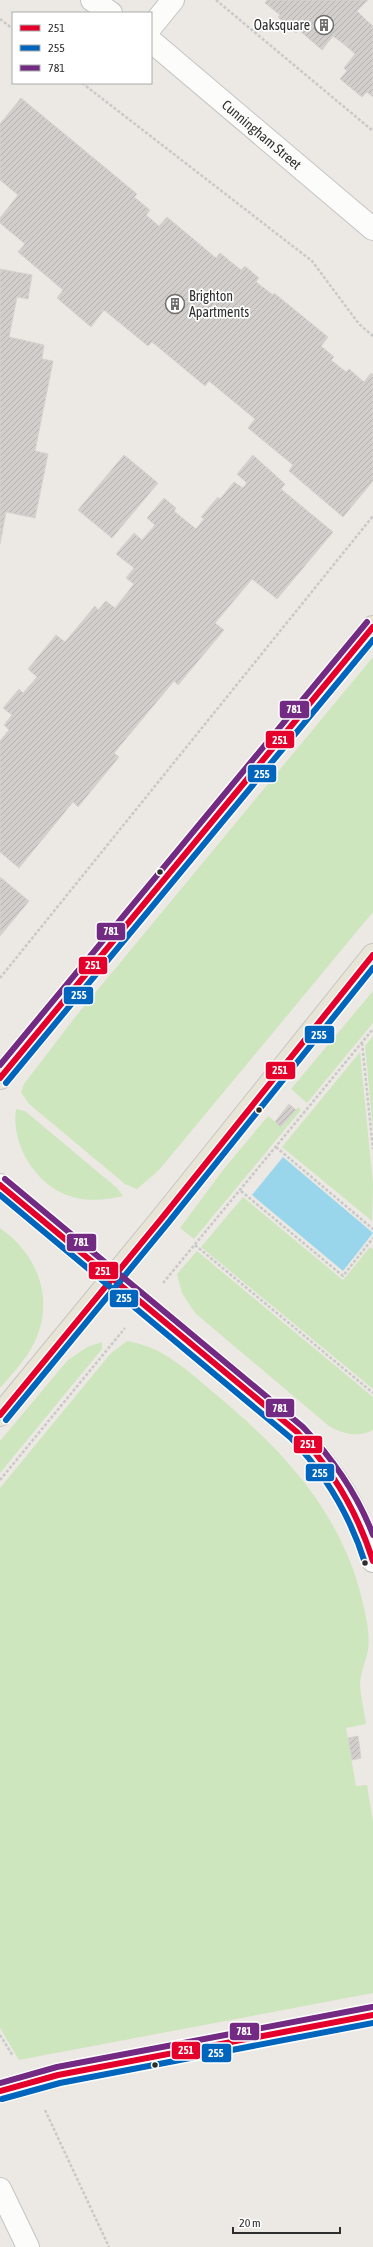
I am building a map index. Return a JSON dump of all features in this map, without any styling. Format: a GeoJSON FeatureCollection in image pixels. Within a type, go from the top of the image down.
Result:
{"type":"FeatureCollection","features":[{"type":"Feature","properties":{"kind":"main road"},"geometry":{"type":"LineString","coordinates":[[0,1078],[373,627]]}},
{"type":"Feature","properties":{"kind":"main road"},"geometry":{"type":"LineString","coordinates":[[0,1414],[112,1279],[373,956]]}},
{"type":"Feature","properties":{"kind":"street"},"geometry":{"type":"LineString","coordinates":[[92,0],[110,12]]}},
{"type":"Feature","properties":{"kind":"street"},"geometry":{"type":"LineString","coordinates":[[152,26],[173,0]]}},
{"type":"Feature","properties":{"kind":"street","name":"Cunningham Street"},"geometry":{"type":"LineString","coordinates":[[152,42],[373,229]]}},
{"type":"Feature","properties":{"kind":"street"},"geometry":{"type":"LineString","coordinates":[[0,1185],[112,1279],[273,1410],[317,1452],[347,1496],[358,1516],[373,1561]]}},
{"type":"Feature","properties":{"kind":"street"},"geometry":{"type":"LineString","coordinates":[[0,2091],[30,2082],[373,2015]]}},
{"type":"Feature","properties":{"kind":"street"},"geometry":{"type":"LineString","coordinates":[[0,2189],[28,2247]]}},
{"type":"Feature","properties":{"kind":"path"},"geometry":{"type":"LineString","coordinates":[[216,0],[373,131]]}},
{"type":"Feature","properties":{"kind":"path"},"geometry":{"type":"LineString","coordinates":[[0,19],[12,28]]}},
{"type":"Feature","properties":{"kind":"path"},"geometry":{"type":"LineString","coordinates":[[83,84],[312,261],[359,324],[373,336]]}},
{"type":"Feature","properties":{"kind":"path"},"geometry":{"type":"LineString","coordinates":[[0,978],[373,516]]}},
{"type":"Feature","properties":{"kind":"path"},"geometry":{"type":"LineString","coordinates":[[176,1268],[373,1029]]}},
{"type":"Feature","properties":{"kind":"path"},"geometry":{"type":"LineString","coordinates":[[362,1043],[373,1149]]}},
{"type":"Feature","properties":{"kind":"path"},"geometry":{"type":"LineString","coordinates":[[276,1147],[373,1229]]}},
{"type":"Feature","properties":{"kind":"path"},"geometry":{"type":"LineString","coordinates":[[241,1191],[343,1276],[373,1238]]}},
{"type":"Feature","properties":{"kind":"path"},"geometry":{"type":"LineString","coordinates":[[195,1246],[373,1393]]}},
{"type":"Feature","properties":{"kind":"path"},"geometry":{"type":"LineString","coordinates":[[0,1480],[116,1340]]}},
{"type":"Feature","properties":{"kind":"path"},"geometry":{"type":"LineString","coordinates":[[0,2035],[30,2082],[85,2192],[109,2247]]}},
{"type":"Feature","properties":{"kind":"green space"},"geometry":{"type":"Polygon","coordinates":[[[373,657],[373,912],[159,1170],[137,1189],[125,1184],[29,1104],[21,1092],[24,1084],[76,1016],[373,657]]]}},
{"type":"Feature","properties":{"kind":"green space"},"geometry":{"type":"Polygon","coordinates":[[[373,991],[373,1023],[307,1103],[291,1089],[373,991]]]}},
{"type":"Feature","properties":{"kind":"green space"},"geometry":{"type":"Polygon","coordinates":[[[373,1036],[373,1129],[365,1046],[373,1036]]]}},
{"type":"Feature","properties":{"kind":"green space"},"geometry":{"type":"Polygon","coordinates":[[[360,1052],[373,1184],[372,1221],[282,1147],[360,1052]]]}},
{"type":"Feature","properties":{"kind":"green space"},"geometry":{"type":"Polygon","coordinates":[[[298,1107],[301,1110],[194,1239],[180,1228],[223,1170],[268,1116],[282,1127],[298,1107]]]}},
{"type":"Feature","properties":{"kind":"green space"},"geometry":{"type":"Polygon","coordinates":[[[16,1109],[25,1111],[117,1188],[123,1196],[100,1200],[84,1199],[69,1196],[51,1187],[33,1169],[20,1146],[15,1121],[16,1109]]]}},
{"type":"Feature","properties":{"kind":"green space"},"geometry":{"type":"Polygon","coordinates":[[[243,1197],[343,1280],[370,1247],[373,1249],[373,1389],[201,1247],[243,1197]]]}},
{"type":"Feature","properties":{"kind":"green space"},"geometry":{"type":"Polygon","coordinates":[[[0,1228],[24,1251],[33,1264],[39,1278],[43,1309],[41,1325],[32,1348],[0,1388],[0,1228]]]}},
{"type":"Feature","properties":{"kind":"green space"},"geometry":{"type":"Polygon","coordinates":[[[197,1251],[373,1397],[373,1430],[362,1434],[351,1434],[329,1426],[195,1313],[182,1293],[177,1274],[197,1251]]]}},
{"type":"Feature","properties":{"kind":"green space"},"geometry":{"type":"Polygon","coordinates":[[[127,1341],[152,1348],[183,1367],[264,1437],[287,1461],[308,1487],[326,1514],[342,1543],[355,1574],[364,1608],[369,1645],[360,1685],[366,1724],[346,1728],[356,1786],[367,1785],[373,1822],[373,1993],[19,2060],[0,2028],[0,1488],[111,1353],[127,1341]]]}},
{"type":"Feature","properties":{"kind":"green space"},"geometry":{"type":"Polygon","coordinates":[[[102,1342],[102,1349],[0,1473],[0,1441],[67,1361],[87,1347],[102,1342]]]}},
{"type":"Feature","properties":{"kind":"water"},"geometry":{"type":"Polygon","coordinates":[[[283,1157],[373,1233],[343,1271],[252,1195],[283,1157]]]}},
{"type":"Feature","properties":{"kind":"building","name":"Oaksquare"},"geometry":{"type":"Polygon","coordinates":[[[267,0],[368,0],[357,11],[366,20],[345,45],[333,36],[322,50],[299,30],[296,33],[278,17],[280,15],[265,3],[267,0]]]}},
{"type":"Feature","properties":{"kind":"building","name":"Oaksquare"},"geometry":{"type":"Polygon","coordinates":[[[366,20],[373,26],[373,97],[367,92],[362,97],[340,79],[347,71],[344,68],[355,54],[345,45],[366,20]]]}},
{"type":"Feature","properties":{"kind":"building","name":"Brighton Apartments"},"geometry":{"type":"Polygon","coordinates":[[[21,98],[137,194],[134,197],[150,210],[146,215],[159,226],[167,217],[216,258],[220,253],[241,270],[245,266],[259,278],[256,282],[273,295],[274,293],[328,337],[321,346],[334,357],[331,360],[346,372],[349,369],[364,382],[371,373],[373,375],[373,481],[343,517],[289,471],[293,465],[248,428],[255,419],[209,381],[205,386],[152,342],[148,346],[104,310],[91,327],[57,298],[63,290],[18,252],[25,244],[0,223],[0,218],[18,195],[0,180],[0,124],[21,98]]]}},
{"type":"Feature","properties":{"kind":"building"},"geometry":{"type":"Polygon","coordinates":[[[0,269],[32,275],[28,299],[17,297],[9,337],[44,345],[42,359],[53,361],[35,451],[48,454],[35,518],[6,512],[0,544],[0,269]]]}},
{"type":"Feature","properties":{"kind":"building"},"geometry":{"type":"Polygon","coordinates":[[[124,455],[158,483],[112,538],[78,510],[124,455]]]}},
{"type":"Feature","properties":{"kind":"building"},"geometry":{"type":"Polygon","coordinates":[[[253,455],[285,484],[281,489],[333,532],[277,599],[252,579],[215,623],[224,630],[178,685],[174,681],[114,753],[119,757],[78,807],[73,802],[19,868],[0,852],[0,741],[9,730],[4,725],[12,715],[3,708],[19,689],[23,693],[37,677],[28,669],[56,635],[65,642],[95,606],[98,610],[106,601],[115,608],[134,584],[126,578],[134,568],[116,554],[134,533],[142,540],[155,525],[147,518],[164,498],[176,508],[174,511],[196,529],[204,519],[201,517],[218,497],[220,499],[234,482],[243,488],[247,483],[237,474],[253,455]]]}},
{"type":"Feature","properties":{"kind":"building"},"geometry":{"type":"Polygon","coordinates":[[[0,877],[29,901],[0,936],[0,877]]]}},
{"type":"Feature","properties":{"kind":"building"},"geometry":{"type":"Polygon","coordinates":[[[289,1104],[296,1110],[281,1127],[275,1122],[289,1104]]]}},
{"type":"Feature","properties":{"kind":"building"},"geometry":{"type":"Polygon","coordinates":[[[358,1736],[361,1758],[352,1760],[348,1738],[358,1736]]]}},
{"type":"Feature","properties":{"kind":"transit line","name":"781"},"geometry":{"type":"LineString","coordinates":[[0,1065],[367,622]]}},
{"type":"Feature","properties":{"kind":"transit line","name":"251"},"geometry":{"type":"LineString","coordinates":[[0,1078],[373,627]]}},
{"type":"Feature","properties":{"kind":"transit line","name":"255"},"geometry":{"type":"LineString","coordinates":[[6,1083],[373,640]]}},
{"type":"Feature","properties":{"kind":"transit line","name":"251"},"geometry":{"type":"LineString","coordinates":[[0,1415],[162,1218],[373,955]]}},
{"type":"Feature","properties":{"kind":"transit line","name":"255"},"geometry":{"type":"LineString","coordinates":[[6,1420],[168,1223],[373,968]]}},
{"type":"Feature","properties":{"kind":"transit line","name":"781"},"geometry":{"type":"LineString","coordinates":[[5,1179],[303,1427],[324,1451],[343,1477],[360,1505],[373,1535]]}},
{"type":"Feature","properties":{"kind":"transit line","name":"251"},"geometry":{"type":"LineString","coordinates":[[0,1185],[297,1432],[333,1476],[351,1508],[367,1543],[373,1561]]}},
{"type":"Feature","properties":{"kind":"transit line","name":"255"},"geometry":{"type":"LineString","coordinates":[[0,1195],[291,1438],[315,1466],[336,1496],[352,1528],[365,1563]]}},
{"type":"Feature","properties":{"kind":"transit line","name":"781"},"geometry":{"type":"LineString","coordinates":[[0,2083],[57,2067],[372,2007]]}},
{"type":"Feature","properties":{"kind":"transit line","name":"251"},"geometry":{"type":"LineString","coordinates":[[0,2091],[58,2075],[373,2015]]}},
{"type":"Feature","properties":{"kind":"transit line","name":"255"},"geometry":{"type":"LineString","coordinates":[[2,2099],[60,2083],[373,2023]]}},
{"type":"Feature","properties":{"kind":"place","name":"Oaksquare"},"geometry":{"type":"Point","coordinates":[324,25]}},
{"type":"Feature","properties":{"kind":"place","name":"Brighton Apartments"},"geometry":{"type":"Point","coordinates":[175,304]}}]}
